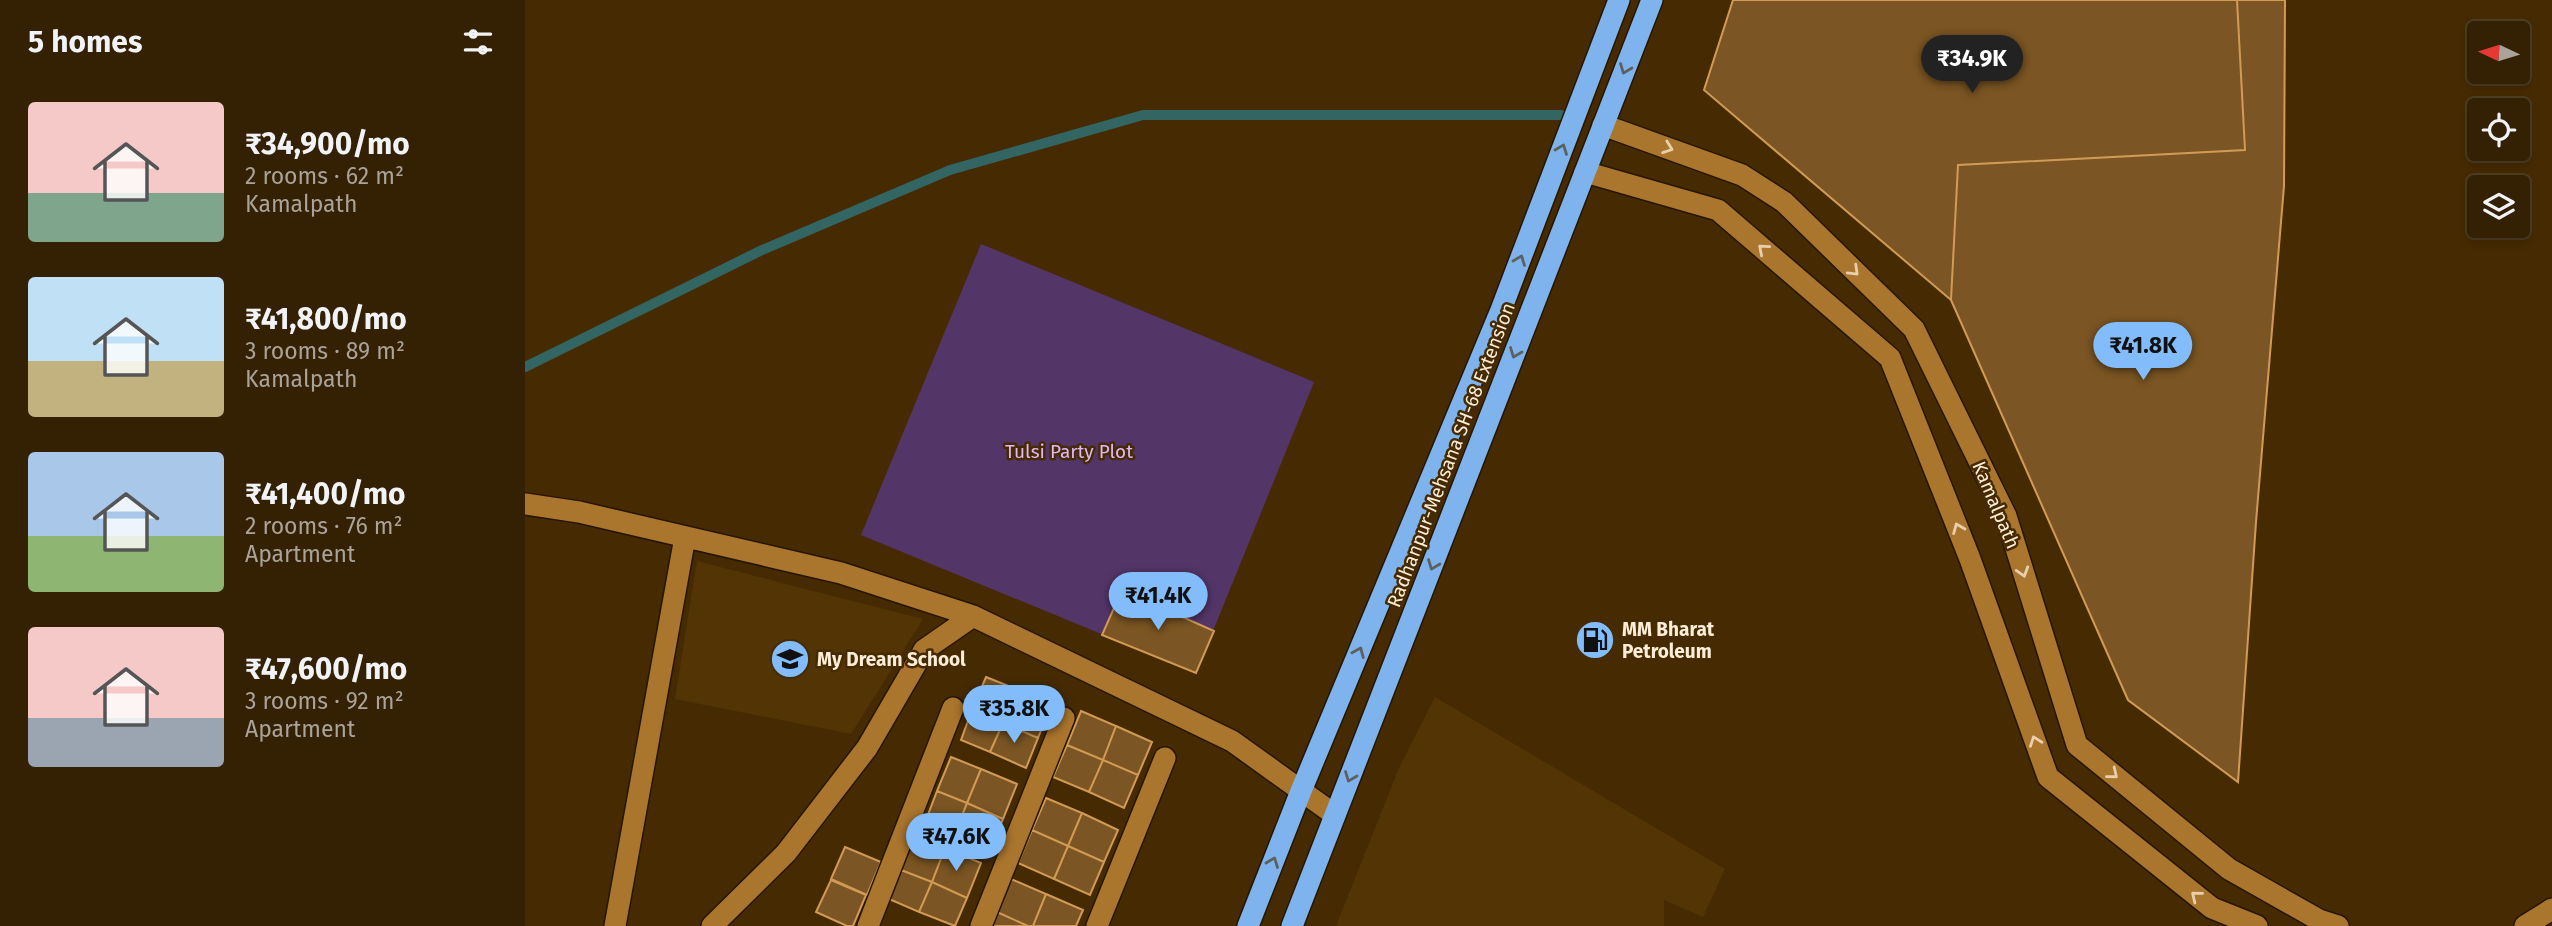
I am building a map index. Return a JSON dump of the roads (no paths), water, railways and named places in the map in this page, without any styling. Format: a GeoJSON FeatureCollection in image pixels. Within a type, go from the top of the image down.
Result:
{"type":"FeatureCollection","features":[{"type":"Feature","properties":{"kind":"highway"},"geometry":{"type":"LineString","coordinates":[[1248,926],[1301,791],[1501,310],[1619,0]]}},
{"type":"Feature","properties":{"kind":"highway","name":"Radhanpur-Mehsana SH-68 Extension"},"geometry":{"type":"LineString","coordinates":[[1292,926],[1651,3]]}},
{"type":"Feature","properties":{"kind":"street","name":"Kamalpath"},"geometry":{"type":"LineString","coordinates":[[1603,125],[1742,175],[1763,188],[1784,202],[1914,329],[2005,516],[2077,745],[2229,869],[2319,920],[2338,926]]}},
{"type":"Feature","properties":{"kind":"street"},"geometry":{"type":"LineString","coordinates":[[1585,172],[1718,210],[1889,358],[1970,559],[2048,777],[2212,908],[2257,926]]}},
{"type":"Feature","properties":{"kind":"street"},"geometry":{"type":"LineString","coordinates":[[525,505],[579,512],[841,573],[973,616],[1232,741],[1335,815]]}},
{"type":"Feature","properties":{"kind":"street"},"geometry":{"type":"LineString","coordinates":[[615,926],[685,537]]}},
{"type":"Feature","properties":{"kind":"street"},"geometry":{"type":"LineString","coordinates":[[712,926],[786,853],[867,748],[923,650],[973,616]]}},
{"type":"Feature","properties":{"kind":"street"},"geometry":{"type":"LineString","coordinates":[[869,926],[953,708]]}},
{"type":"Feature","properties":{"kind":"street"},"geometry":{"type":"LineString","coordinates":[[981,926],[1064,718]]}},
{"type":"Feature","properties":{"kind":"street"},"geometry":{"type":"LineString","coordinates":[[1097,926],[1165,758]]}},
{"type":"Feature","properties":{"kind":"street"},"geometry":{"type":"LineString","coordinates":[[2525,926],[2552,909]]}},
{"type":"Feature","properties":{"kind":"waterway"},"geometry":{"type":"LineString","coordinates":[[525,367],[760,251],[950,170],[1143,115],[1561,115]]}},
{"type":"Feature","properties":{"kind":"place","name":"MM Bharat Petroleum"},"geometry":{"type":"Point","coordinates":[1595,640]}},
{"type":"Feature","properties":{"kind":"place","name":"My Dream School"},"geometry":{"type":"Point","coordinates":[790,659]}},
{"type":"Feature","properties":{"kind":"park label","name":"Tulsi Party Plot"},"geometry":{"type":"Point","coordinates":[1069,451]}}]}
